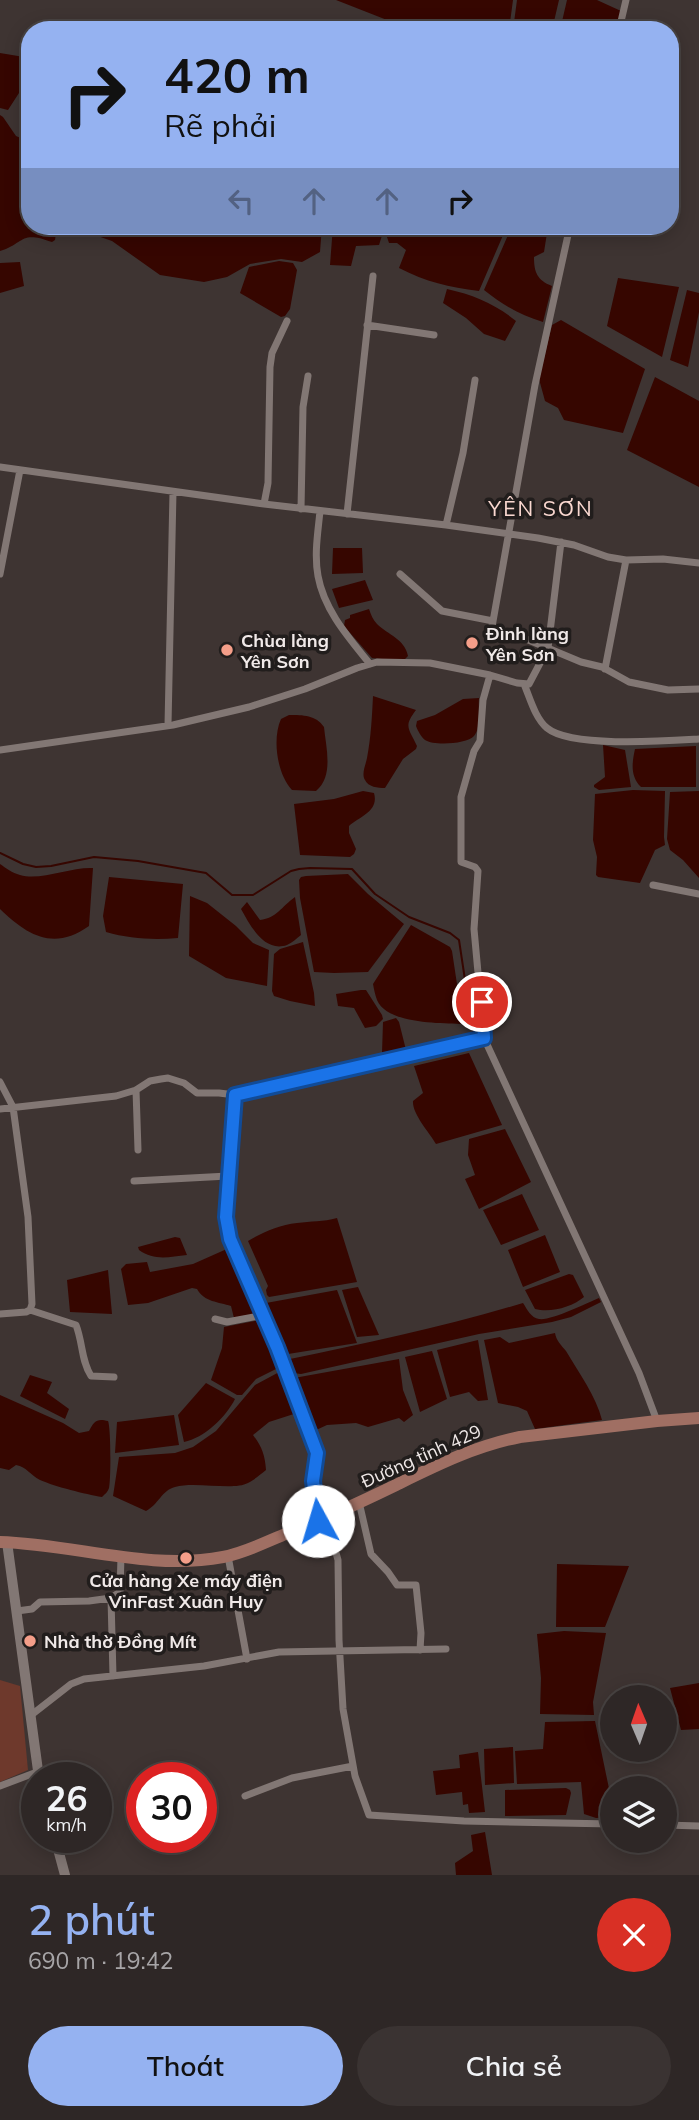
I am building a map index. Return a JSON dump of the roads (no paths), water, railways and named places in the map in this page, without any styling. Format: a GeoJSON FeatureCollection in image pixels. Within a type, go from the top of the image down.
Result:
{"type":"FeatureCollection","features":[{"type":"Feature","properties":{"kind":"main road","name":"Đường tỉnh 429"},"geometry":{"type":"LineString","coordinates":[[4,1542],[177,1562],[228,1556],[322,1519],[455,1457],[499,1441],[657,1420],[699,1418]]}},
{"type":"Feature","properties":{"kind":"street"},"geometry":{"type":"LineString","coordinates":[[621,21],[626,0]]}},
{"type":"Feature","properties":{"kind":"street"},"geometry":{"type":"LineString","coordinates":[[492,625],[542,350],[568,235]]}},
{"type":"Feature","properties":{"kind":"street"},"geometry":{"type":"LineString","coordinates":[[347,514],[373,276]]}},
{"type":"Feature","properties":{"kind":"street"},"geometry":{"type":"LineString","coordinates":[[264,504],[268,483],[270,367],[272,353],[287,321]]}},
{"type":"Feature","properties":{"kind":"street"},"geometry":{"type":"LineString","coordinates":[[367,325],[434,335]]}},
{"type":"Feature","properties":{"kind":"street"},"geometry":{"type":"LineString","coordinates":[[301,509],[303,407],[308,376]]}},
{"type":"Feature","properties":{"kind":"street"},"geometry":{"type":"LineString","coordinates":[[446,525],[463,453],[475,380]]}},
{"type":"Feature","properties":{"kind":"street"},"geometry":{"type":"LineString","coordinates":[[0,467],[561,542],[626,561],[663,559],[699,562]]}},
{"type":"Feature","properties":{"kind":"street"},"geometry":{"type":"LineString","coordinates":[[0,574],[20,470]]}},
{"type":"Feature","properties":{"kind":"street"},"geometry":{"type":"LineString","coordinates":[[168,725],[173,492]]}},
{"type":"Feature","properties":{"kind":"street"},"geometry":{"type":"LineString","coordinates":[[320,511],[316,544],[318,578],[344,633],[370,664]]}},
{"type":"Feature","properties":{"kind":"street"},"geometry":{"type":"LineString","coordinates":[[0,750],[168,725],[249,707],[377,662],[430,663],[529,684],[548,648],[561,542]]}},
{"type":"Feature","properties":{"kind":"street"},"geometry":{"type":"LineString","coordinates":[[605,669],[626,561]]}},
{"type":"Feature","properties":{"kind":"street"},"geometry":{"type":"LineString","coordinates":[[400,575],[442,611],[492,625],[581,662],[605,669],[629,682],[668,690],[699,689]]}},
{"type":"Feature","properties":{"kind":"street"},"geometry":{"type":"LineString","coordinates":[[490,675],[483,700],[480,741],[474,751],[461,797],[461,862],[475,867],[478,871],[474,929],[484,1038],[639,1373],[657,1420]]}},
{"type":"Feature","properties":{"kind":"street"},"geometry":{"type":"LineString","coordinates":[[524,684],[542,723],[557,734],[582,740],[699,739]]}},
{"type":"Feature","properties":{"kind":"street"},"geometry":{"type":"LineString","coordinates":[[653,885],[699,894]]}},
{"type":"Feature","properties":{"kind":"street"},"geometry":{"type":"LineString","coordinates":[[0,1109],[116,1096],[136,1090],[150,1081],[168,1078],[184,1083],[197,1093],[235,1095],[484,1038]]}},
{"type":"Feature","properties":{"kind":"street"},"geometry":{"type":"LineString","coordinates":[[0,1082],[13,1107],[27,1217],[32,1304],[30,1310]]}},
{"type":"Feature","properties":{"kind":"street"},"geometry":{"type":"LineString","coordinates":[[136,1090],[138,1150]]}},
{"type":"Feature","properties":{"kind":"street"},"geometry":{"type":"LineString","coordinates":[[235,1095],[226,1217],[230,1239],[264,1315],[317,1453],[313,1481],[322,1519],[338,1560],[343,1709],[355,1776],[369,1815],[464,1821],[600,1824]]}},
{"type":"Feature","properties":{"kind":"street"},"geometry":{"type":"LineString","coordinates":[[134,1181],[228,1175]]}},
{"type":"Feature","properties":{"kind":"street"},"geometry":{"type":"LineString","coordinates":[[0,1314],[30,1310],[76,1325],[82,1340],[84,1365],[90,1376],[114,1377]]}},
{"type":"Feature","properties":{"kind":"street"},"geometry":{"type":"LineString","coordinates":[[215,1319],[227,1322],[264,1315]]}},
{"type":"Feature","properties":{"kind":"street"},"geometry":{"type":"LineString","coordinates":[[359,1502],[371,1554],[397,1585],[416,1585],[420,1650]]}},
{"type":"Feature","properties":{"kind":"street"},"geometry":{"type":"LineString","coordinates":[[4,1542],[17,1611],[36,1762]]}},
{"type":"Feature","properties":{"kind":"street"},"geometry":{"type":"LineString","coordinates":[[17,1611],[32,1609],[40,1602],[111,1598],[120,1592],[121,1556]]}},
{"type":"Feature","properties":{"kind":"street"},"geometry":{"type":"LineString","coordinates":[[228,1556],[247,1659]]}},
{"type":"Feature","properties":{"kind":"street"},"geometry":{"type":"LineString","coordinates":[[111,1598],[113,1676]]}},
{"type":"Feature","properties":{"kind":"street"},"geometry":{"type":"LineString","coordinates":[[30,1716],[71,1684],[84,1679],[305,1650],[340,1652],[446,1649]]}},
{"type":"Feature","properties":{"kind":"street"},"geometry":{"type":"LineString","coordinates":[[246,1797],[292,1778],[353,1766]]}},
{"type":"Feature","properties":{"kind":"street"},"geometry":{"type":"LineString","coordinates":[[0,1786],[21,1780]]}},
{"type":"Feature","properties":{"kind":"street"},"geometry":{"type":"LineString","coordinates":[[677,1825],[699,1826]]}},
{"type":"Feature","properties":{"kind":"street"},"geometry":{"type":"LineString","coordinates":[[59,1853],[65,1875]]}},
{"type":"Feature","properties":{"kind":"waterway"},"geometry":{"type":"LineString","coordinates":[[0,853],[36,867],[94,857],[138,861],[206,873],[232,895],[253,895],[291,871],[299,869],[352,869],[375,894],[409,917],[450,933],[459,940],[473,1033]]}},
{"type":"Feature","properties":{"kind":"place","name":"Đình làng Yên Sơn"},"geometry":{"type":"Point","coordinates":[472,643]}},
{"type":"Feature","properties":{"kind":"place","name":"Chùa làng Yên Sơn"},"geometry":{"type":"Point","coordinates":[227,650]}},
{"type":"Feature","properties":{"kind":"place","name":"Cửa hàng Xe máy điện VinFast Xuân Huy"},"geometry":{"type":"Point","coordinates":[186,1558]}},
{"type":"Feature","properties":{"kind":"place","name":"Nhà thờ Đồng Mít"},"geometry":{"type":"Point","coordinates":[30,1641]}},
{"type":"Feature","properties":{"kind":"district","name":"YÊN SƠN"},"geometry":{"type":"Point","coordinates":[541,508]}}]}
